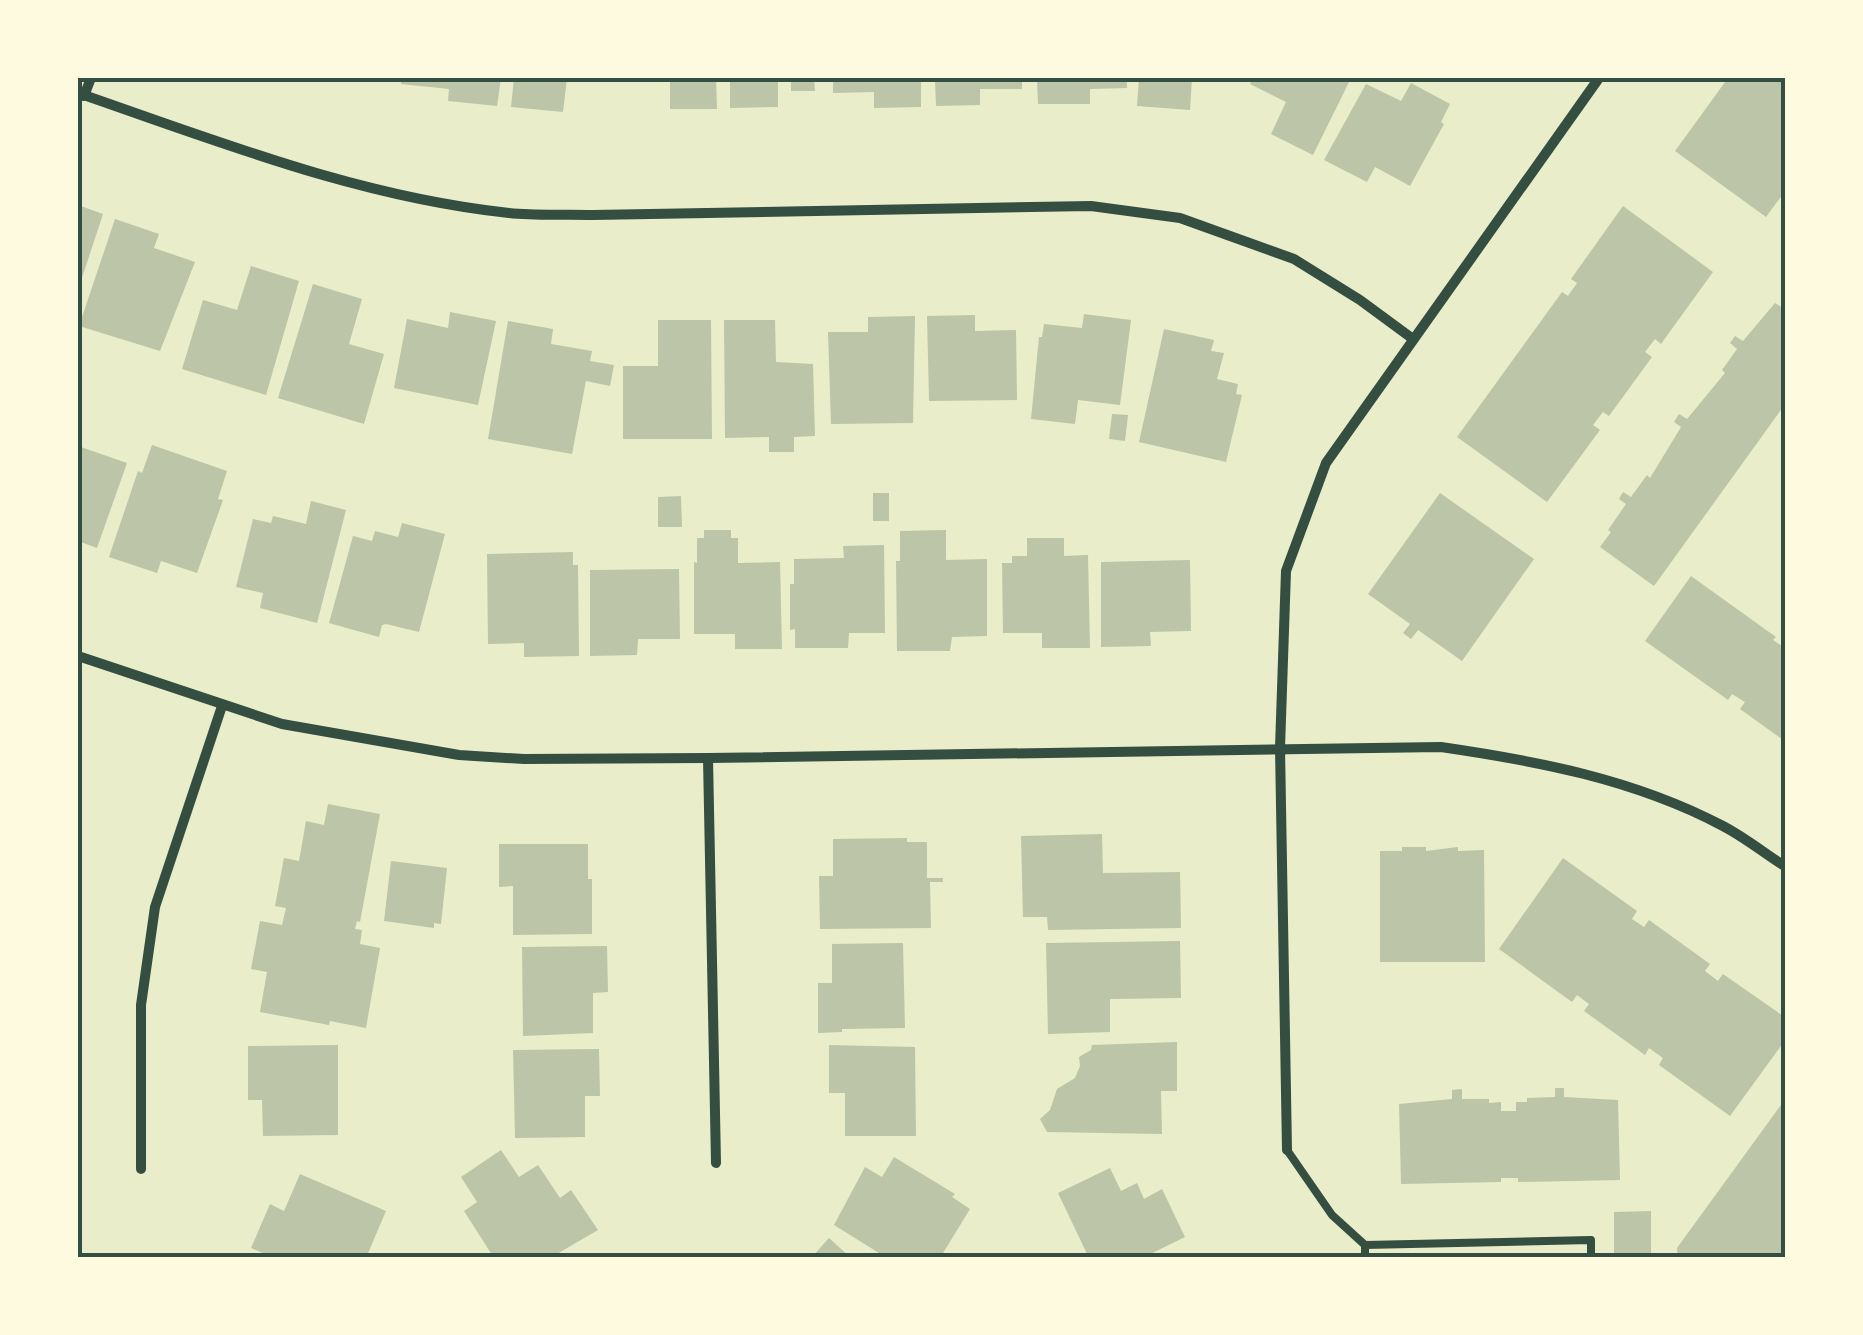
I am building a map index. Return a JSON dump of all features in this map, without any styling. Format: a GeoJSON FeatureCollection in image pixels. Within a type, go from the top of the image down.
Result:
{"type":"FeatureCollection","features":[{"type":"Feature","properties":{"kind":"street"},"geometry":{"type":"LineString","coordinates":[[91,78],[81,95],[294,168],[369,189],[510,214],[1091,206],[1180,218],[1294,259],[1413,339]]}},
{"type":"Feature","properties":{"kind":"street"},"geometry":{"type":"LineString","coordinates":[[1287,1150],[1280,748],[1286,571],[1326,463],[1599,78]]}},
{"type":"Feature","properties":{"kind":"street"},"geometry":{"type":"LineString","coordinates":[[78,656],[282,724],[459,755],[524,759],[708,758],[1441,748],[1537,761],[1610,780],[1722,825],[1786,867]]}},
{"type":"Feature","properties":{"kind":"street"},"geometry":{"type":"LineString","coordinates":[[141,1169],[140,1005],[155,907],[222,706]]}},
{"type":"Feature","properties":{"kind":"street"},"geometry":{"type":"LineString","coordinates":[[708,758],[716,1163]]}},
{"type":"Feature","properties":{"kind":"lane"},"geometry":{"type":"LineString","coordinates":[[1287,1150],[1332,1215],[1365,1245],[1366,1258]]}},
{"type":"Feature","properties":{"kind":"lane"},"geometry":{"type":"LineString","coordinates":[[1365,1245],[1591,1240],[1591,1258]]}},
{"type":"Feature","properties":{"kind":"building"},"geometry":{"type":"Polygon","coordinates":[[[402,78],[501,78],[497,106],[448,101],[449,89],[401,84],[402,78]]]}},
{"type":"Feature","properties":{"kind":"building"},"geometry":{"type":"Polygon","coordinates":[[[514,78],[567,78],[563,112],[511,107],[514,78]]]}},
{"type":"Feature","properties":{"kind":"building"},"geometry":{"type":"Polygon","coordinates":[[[670,78],[716,78],[717,109],[670,109],[670,78]]]}},
{"type":"Feature","properties":{"kind":"building"},"geometry":{"type":"Polygon","coordinates":[[[730,78],[778,78],[778,107],[730,108],[730,78]]]}},
{"type":"Feature","properties":{"kind":"building"},"geometry":{"type":"Polygon","coordinates":[[[791,78],[814,78],[815,91],[791,91],[791,78]]]}},
{"type":"Feature","properties":{"kind":"building"},"geometry":{"type":"Polygon","coordinates":[[[833,78],[921,78],[921,107],[874,108],[874,92],[833,93],[833,78]]]}},
{"type":"Feature","properties":{"kind":"building"},"geometry":{"type":"Polygon","coordinates":[[[935,78],[1022,78],[1022,89],[980,89],[980,105],[936,106],[935,78]]]}},
{"type":"Feature","properties":{"kind":"building"},"geometry":{"type":"Polygon","coordinates":[[[1037,78],[1127,78],[1127,88],[1090,89],[1090,104],[1038,104],[1037,78]]]}},
{"type":"Feature","properties":{"kind":"building"},"geometry":{"type":"Polygon","coordinates":[[[1139,78],[1192,78],[1190,110],[1137,106],[1139,78]]]}},
{"type":"Feature","properties":{"kind":"building"},"geometry":{"type":"Polygon","coordinates":[[[1253,78],[1351,78],[1313,155],[1271,134],[1286,102],[1250,84],[1253,78]]]}},
{"type":"Feature","properties":{"kind":"building"},"geometry":{"type":"Polygon","coordinates":[[[1728,78],[1786,80],[1786,190],[1766,217],[1675,151],[1728,78]]]}},
{"type":"Feature","properties":{"kind":"building"},"geometry":{"type":"Polygon","coordinates":[[[1411,83],[1450,104],[1441,122],[1444,124],[1410,186],[1375,167],[1367,182],[1324,160],[1366,84],[1401,101],[1411,83]]]}},
{"type":"Feature","properties":{"kind":"building"},"geometry":{"type":"Polygon","coordinates":[[[78,205],[103,214],[78,290],[78,205]]]}},
{"type":"Feature","properties":{"kind":"building"},"geometry":{"type":"Polygon","coordinates":[[[1623,206],[1713,272],[1661,344],[1655,339],[1645,352],[1652,357],[1609,416],[1603,412],[1593,425],[1600,430],[1547,502],[1457,437],[1562,292],[1568,296],[1577,283],[1571,279],[1623,206]]]}},
{"type":"Feature","properties":{"kind":"building"},"geometry":{"type":"Polygon","coordinates":[[[115,219],[159,234],[154,248],[195,262],[160,351],[79,326],[115,219]]]}},
{"type":"Feature","properties":{"kind":"building"},"geometry":{"type":"Polygon","coordinates":[[[251,266],[299,281],[266,395],[182,369],[203,300],[237,310],[251,266]]]}},
{"type":"Feature","properties":{"kind":"building"},"geometry":{"type":"Polygon","coordinates":[[[313,284],[362,299],[349,344],[384,354],[364,424],[278,398],[313,284]]]}},
{"type":"Feature","properties":{"kind":"building"},"geometry":{"type":"Polygon","coordinates":[[[1775,303],[1786,310],[1786,403],[1654,586],[1600,547],[1626,504],[1619,499],[1623,492],[1631,497],[1647,475],[1650,478],[1681,427],[1674,422],[1679,414],[1687,419],[1725,373],[1722,370],[1737,349],[1730,343],[1735,336],[1743,341],[1775,303]]]}},
{"type":"Feature","properties":{"kind":"building"},"geometry":{"type":"Polygon","coordinates":[[[450,312],[496,321],[478,405],[394,388],[407,319],[448,328],[450,312]]]}},
{"type":"Feature","properties":{"kind":"building"},"geometry":{"type":"Polygon","coordinates":[[[1084,314],[1131,320],[1120,405],[1078,400],[1075,424],[1031,419],[1039,337],[1044,324],[1082,328],[1084,314]]]}},
{"type":"Feature","properties":{"kind":"building"},"geometry":{"type":"Polygon","coordinates":[[[975,315],[975,331],[1016,330],[1017,400],[929,401],[927,316],[975,315]]]}},
{"type":"Feature","properties":{"kind":"building"},"geometry":{"type":"Polygon","coordinates":[[[915,316],[913,423],[831,424],[828,332],[868,332],[868,317],[915,316]]]}},
{"type":"Feature","properties":{"kind":"building"},"geometry":{"type":"Polygon","coordinates":[[[658,320],[711,320],[712,439],[623,439],[623,366],[658,366],[658,320]]]}},
{"type":"Feature","properties":{"kind":"building"},"geometry":{"type":"Polygon","coordinates":[[[724,320],[775,320],[776,362],[813,364],[815,436],[794,437],[794,452],[769,452],[769,437],[725,438],[724,320]]]}},
{"type":"Feature","properties":{"kind":"building"},"geometry":{"type":"Polygon","coordinates":[[[508,321],[553,329],[551,344],[592,351],[590,361],[614,365],[610,386],[586,381],[572,454],[488,439],[508,321]]]}},
{"type":"Feature","properties":{"kind":"building"},"geometry":{"type":"Polygon","coordinates":[[[1164,329],[1214,340],[1211,351],[1224,353],[1217,379],[1238,384],[1236,394],[1242,395],[1226,462],[1139,442],[1164,329]]]}},
{"type":"Feature","properties":{"kind":"building"},"geometry":{"type":"Polygon","coordinates":[[[1112,414],[1128,415],[1125,441],[1109,439],[1112,414]]]}},
{"type":"Feature","properties":{"kind":"building"},"geometry":{"type":"Polygon","coordinates":[[[152,445],[227,471],[218,499],[223,500],[197,573],[161,561],[157,573],[109,557],[138,471],[142,473],[152,445]]]}},
{"type":"Feature","properties":{"kind":"building"},"geometry":{"type":"Polygon","coordinates":[[[78,446],[127,463],[97,548],[78,541],[78,446]]]}},
{"type":"Feature","properties":{"kind":"building"},"geometry":{"type":"Polygon","coordinates":[[[873,493],[889,493],[889,521],[873,521],[873,493]]]}},
{"type":"Feature","properties":{"kind":"building"},"geometry":{"type":"Polygon","coordinates":[[[1440,493],[1534,559],[1462,661],[1418,630],[1411,639],[1403,633],[1410,624],[1368,594],[1440,493]]]}},
{"type":"Feature","properties":{"kind":"building"},"geometry":{"type":"Polygon","coordinates":[[[681,496],[682,527],[658,527],[658,497],[681,496]]]}},
{"type":"Feature","properties":{"kind":"building"},"geometry":{"type":"Polygon","coordinates":[[[311,501],[346,510],[317,623],[260,608],[263,593],[236,587],[253,519],[271,523],[273,516],[306,524],[311,501]]]}},
{"type":"Feature","properties":{"kind":"building"},"geometry":{"type":"Polygon","coordinates":[[[402,523],[445,534],[419,632],[386,624],[382,625],[379,637],[329,623],[353,536],[372,541],[375,531],[398,537],[402,523]]]}},
{"type":"Feature","properties":{"kind":"building"},"geometry":{"type":"Polygon","coordinates":[[[704,530],[731,530],[731,538],[738,538],[738,563],[780,562],[782,649],[735,649],[735,634],[694,634],[694,562],[697,563],[697,538],[704,538],[704,530]]]}},
{"type":"Feature","properties":{"kind":"building"},"geometry":{"type":"Polygon","coordinates":[[[946,530],[946,560],[987,559],[987,636],[952,637],[950,651],[897,651],[896,561],[900,561],[900,531],[946,530]]]}},
{"type":"Feature","properties":{"kind":"building"},"geometry":{"type":"Polygon","coordinates":[[[1027,538],[1064,538],[1064,556],[1088,555],[1090,648],[1042,648],[1042,633],[1003,633],[1002,563],[1012,563],[1012,556],[1027,556],[1027,538]]]}},
{"type":"Feature","properties":{"kind":"building"},"geometry":{"type":"Polygon","coordinates":[[[884,545],[885,633],[849,633],[848,648],[795,648],[795,629],[790,630],[794,559],[844,558],[843,546],[884,545]]]}},
{"type":"Feature","properties":{"kind":"building"},"geometry":{"type":"Polygon","coordinates":[[[573,552],[573,565],[578,565],[579,656],[524,657],[524,643],[488,644],[487,554],[573,552]]]}},
{"type":"Feature","properties":{"kind":"building"},"geometry":{"type":"Polygon","coordinates":[[[1190,560],[1191,631],[1150,632],[1151,646],[1101,647],[1101,562],[1190,560]]]}},
{"type":"Feature","properties":{"kind":"building"},"geometry":{"type":"Polygon","coordinates":[[[679,569],[680,639],[638,639],[637,655],[590,656],[590,570],[679,569]]]}},
{"type":"Feature","properties":{"kind":"building"},"geometry":{"type":"Polygon","coordinates":[[[1691,576],[1776,637],[1773,640],[1782,646],[1786,642],[1786,742],[1740,709],[1745,702],[1732,694],[1728,700],[1645,641],[1691,576]]]}},
{"type":"Feature","properties":{"kind":"building"},"geometry":{"type":"Polygon","coordinates":[[[328,804],[380,814],[360,922],[357,921],[355,929],[362,930],[360,944],[380,948],[366,1028],[260,1012],[267,972],[251,969],[260,921],[282,925],[286,908],[275,906],[284,858],[299,861],[306,821],[324,825],[328,804]]]}},
{"type":"Feature","properties":{"kind":"building"},"geometry":{"type":"Polygon","coordinates":[[[1102,834],[1103,873],[1180,872],[1181,928],[1048,930],[1047,917],[1023,917],[1021,836],[1102,834]]]}},
{"type":"Feature","properties":{"kind":"building"},"geometry":{"type":"Polygon","coordinates":[[[907,838],[907,842],[927,842],[927,878],[943,878],[943,882],[930,882],[931,928],[820,929],[819,876],[833,876],[833,839],[907,838]]]}},
{"type":"Feature","properties":{"kind":"building"},"geometry":{"type":"Polygon","coordinates":[[[499,844],[588,844],[592,934],[513,935],[513,886],[499,887],[499,844]]]}},
{"type":"Feature","properties":{"kind":"building"},"geometry":{"type":"Polygon","coordinates":[[[1402,847],[1426,847],[1426,851],[1458,847],[1458,851],[1484,850],[1485,962],[1380,962],[1380,851],[1402,851],[1402,847]]]}},
{"type":"Feature","properties":{"kind":"building"},"geometry":{"type":"Polygon","coordinates":[[[1563,858],[1637,911],[1632,919],[1644,927],[1649,920],[1710,964],[1705,971],[1718,981],[1723,974],[1786,1018],[1786,1039],[1730,1116],[1659,1065],[1663,1058],[1649,1048],[1645,1055],[1584,1011],[1589,1004],[1577,995],[1572,1002],[1499,949],[1563,858]]]}},
{"type":"Feature","properties":{"kind":"building"},"geometry":{"type":"Polygon","coordinates":[[[391,861],[447,868],[441,924],[434,923],[434,928],[384,921],[391,861]]]}},
{"type":"Feature","properties":{"kind":"building"},"geometry":{"type":"Polygon","coordinates":[[[1180,941],[1181,998],[1110,999],[1110,1032],[1048,1034],[1046,943],[1180,941]]]}},
{"type":"Feature","properties":{"kind":"building"},"geometry":{"type":"Polygon","coordinates":[[[903,943],[905,1028],[818,1033],[818,983],[832,983],[832,944],[903,943]]]}},
{"type":"Feature","properties":{"kind":"building"},"geometry":{"type":"Polygon","coordinates":[[[607,946],[608,992],[593,993],[593,1033],[523,1036],[522,947],[607,946]]]}},
{"type":"Feature","properties":{"kind":"building"},"geometry":{"type":"Polygon","coordinates":[[[1177,1042],[1177,1091],[1161,1091],[1162,1134],[1047,1132],[1040,1119],[1050,1110],[1057,1089],[1075,1078],[1079,1057],[1092,1045],[1177,1042]]]}},
{"type":"Feature","properties":{"kind":"building"},"geometry":{"type":"Polygon","coordinates":[[[338,1045],[338,1135],[263,1136],[262,1100],[248,1100],[248,1046],[338,1045]]]}},
{"type":"Feature","properties":{"kind":"building"},"geometry":{"type":"Polygon","coordinates":[[[829,1045],[915,1047],[916,1136],[845,1136],[845,1093],[829,1093],[829,1045]]]}},
{"type":"Feature","properties":{"kind":"building"},"geometry":{"type":"Polygon","coordinates":[[[599,1049],[600,1096],[585,1096],[585,1137],[515,1138],[513,1050],[599,1049]]]}},
{"type":"Feature","properties":{"kind":"building"},"geometry":{"type":"Polygon","coordinates":[[[1555,1088],[1564,1088],[1564,1097],[1618,1100],[1620,1180],[1518,1182],[1518,1178],[1501,1178],[1501,1182],[1401,1184],[1399,1104],[1452,1099],[1452,1090],[1462,1089],[1462,1099],[1489,1099],[1489,1103],[1501,1102],[1501,1111],[1516,1111],[1516,1102],[1527,1102],[1527,1098],[1555,1097],[1555,1088]]]}},
{"type":"Feature","properties":{"kind":"building"},"geometry":{"type":"Polygon","coordinates":[[[1786,1098],[1786,1258],[1678,1258],[1677,1248],[1786,1098]]]}},
{"type":"Feature","properties":{"kind":"building"},"geometry":{"type":"Polygon","coordinates":[[[501,1150],[519,1177],[538,1165],[560,1198],[571,1190],[598,1230],[550,1258],[494,1258],[464,1211],[477,1202],[461,1177],[501,1150]]]}},
{"type":"Feature","properties":{"kind":"building"},"geometry":{"type":"Polygon","coordinates":[[[894,1157],[955,1194],[952,1197],[970,1209],[940,1258],[887,1258],[834,1225],[865,1167],[882,1177],[894,1157]]]}},
{"type":"Feature","properties":{"kind":"building"},"geometry":{"type":"Polygon","coordinates":[[[1110,1168],[1121,1191],[1137,1183],[1144,1199],[1162,1189],[1185,1237],[1142,1258],[1089,1258],[1058,1193],[1110,1168]]]}},
{"type":"Feature","properties":{"kind":"building"},"geometry":{"type":"Polygon","coordinates":[[[300,1174],[386,1211],[366,1258],[280,1258],[251,1248],[270,1204],[284,1211],[300,1174]]]}},
{"type":"Feature","properties":{"kind":"building"},"geometry":{"type":"Polygon","coordinates":[[[1651,1211],[1651,1258],[1614,1258],[1614,1212],[1651,1211]]]}},
{"type":"Feature","properties":{"kind":"building"},"geometry":{"type":"Polygon","coordinates":[[[829,1238],[851,1258],[811,1258],[829,1238]]]}}]}
